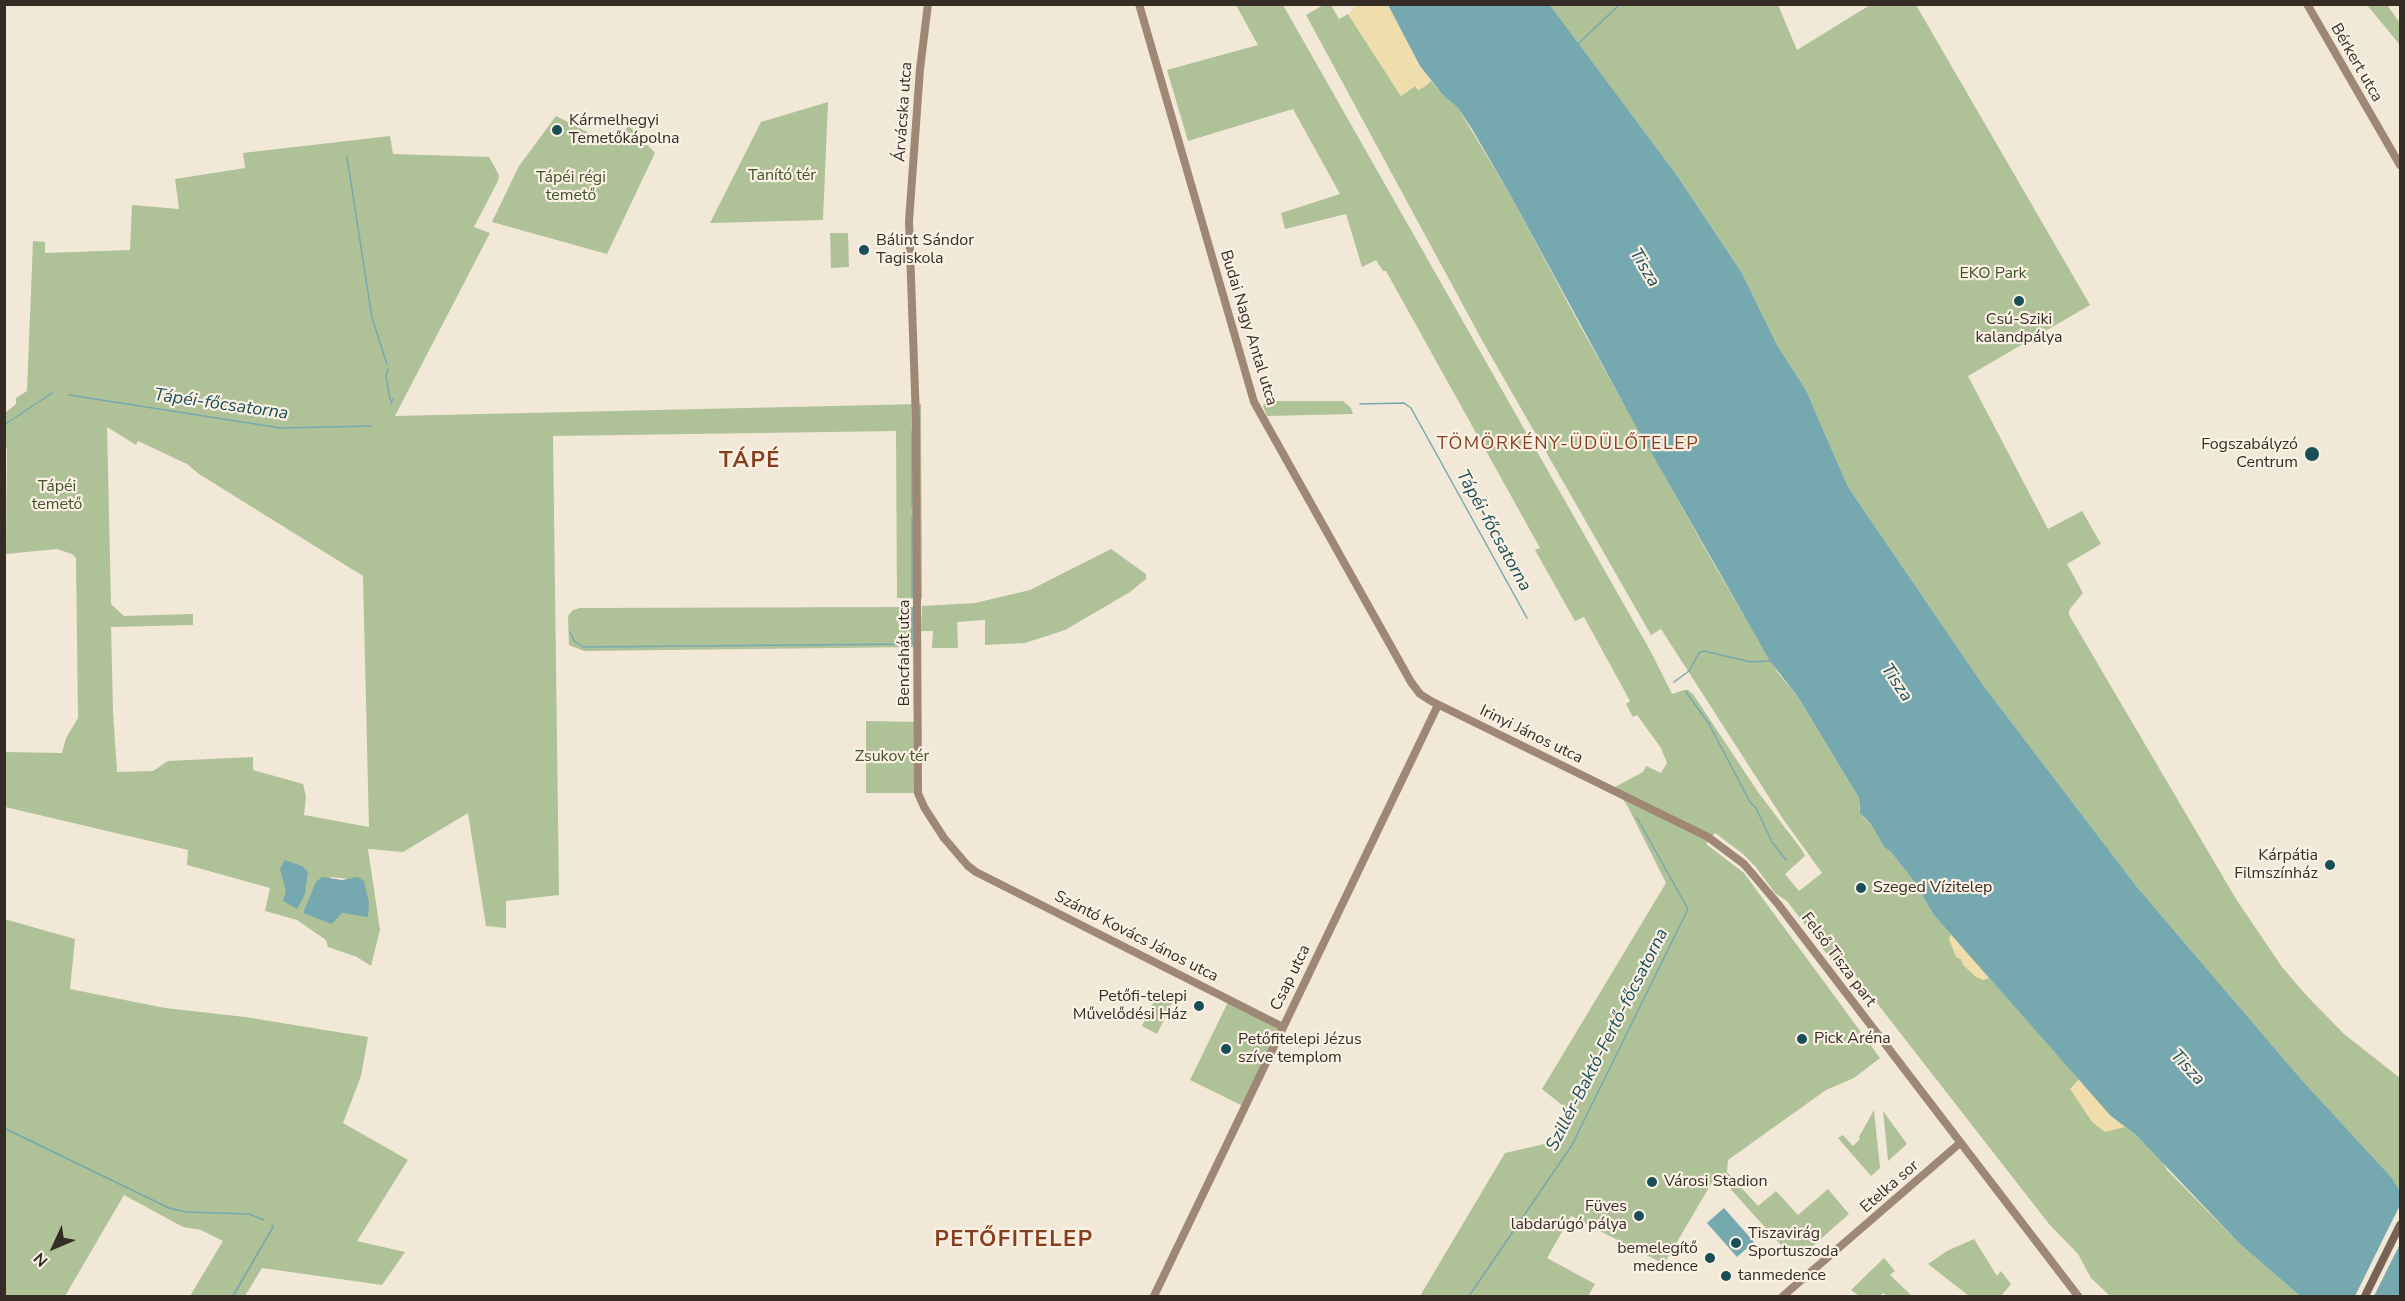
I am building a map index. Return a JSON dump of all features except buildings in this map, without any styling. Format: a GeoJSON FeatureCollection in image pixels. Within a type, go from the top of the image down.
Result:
{"type":"FeatureCollection","features":[{"type":"Feature","properties":{"kind":"main road"},"geometry":{"type":"LineString","coordinates":[[2365,1296],[2400,1225]]}},
{"type":"Feature","properties":{"kind":"street","name":"Árvácska utca"},"geometry":{"type":"LineString","coordinates":[[913,315],[909,221],[920,69],[928,4]]}},
{"type":"Feature","properties":{"kind":"street","name":"Budai Nagy Antal utca"},"geometry":{"type":"LineString","coordinates":[[1139,4],[1254,402],[1411,682],[1425,697]]}},
{"type":"Feature","properties":{"kind":"street","name":"Bérkert utca"},"geometry":{"type":"LineString","coordinates":[[2307,4],[2400,165]]}},
{"type":"Feature","properties":{"kind":"street","name":"Bencfahát utca"},"geometry":{"type":"LineString","coordinates":[[913,315],[916,415],[918,793],[939,830],[968,866],[976,872]]}},
{"type":"Feature","properties":{"kind":"street","name":"Irinyi János utca"},"geometry":{"type":"LineString","coordinates":[[1425,697],[1627,797]]}},
{"type":"Feature","properties":{"kind":"street","name":"Csap utca"},"geometry":{"type":"LineString","coordinates":[[1154,1296],[1438,705]]}},
{"type":"Feature","properties":{"kind":"street","name":"Felső Tisza part"},"geometry":{"type":"LineString","coordinates":[[1627,797],[1708,837],[1744,864],[1790,919],[2078,1296]]}},
{"type":"Feature","properties":{"kind":"street","name":"Szántó Kovács János utca"},"geometry":{"type":"LineString","coordinates":[[976,872],[1283,1027]]}},
{"type":"Feature","properties":{"kind":"street","name":"Etelka sor"},"geometry":{"type":"LineString","coordinates":[[1783,1296],[1960,1143]]}},
{"type":"Feature","properties":{"kind":"green space"},"geometry":{"type":"Polygon","coordinates":[[[1325,4],[1331,5],[1339,19],[1348,14],[1401,96],[1415,86],[1418,90],[1431,81],[1458,108],[1513,200],[1579,324],[1716,568],[1778,673],[1798,697],[1859,798],[1859,809],[1863,817],[1871,824],[1884,847],[1891,852],[1916,884],[1933,914],[2079,1079],[2125,1127],[2136,1135],[2240,1244],[2300,1296],[2110,1296],[2091,1278],[2078,1254],[2049,1224],[1841,957],[1833,962],[1787,901],[1775,893],[1755,866],[1715,833],[1706,844],[1744,873],[1880,1058],[1854,1078],[1826,1090],[1728,1160],[1727,1172],[1758,1206],[1776,1191],[1798,1215],[1828,1189],[1849,1214],[1806,1252],[1800,1246],[1790,1255],[1717,1174],[1664,1264],[1571,1216],[1547,1258],[1595,1284],[1588,1296],[1420,1296],[1505,1153],[1549,1143],[1572,1113],[1542,1089],[1666,883],[1628,807],[1615,787],[1643,772],[1646,766],[1661,773],[1667,763],[1661,748],[1637,715],[1633,717],[1626,704],[1630,701],[1584,617],[1575,621],[1535,550],[1540,548],[1386,271],[1383,271],[1376,260],[1362,267],[1346,214],[1285,229],[1281,213],[1340,194],[1293,109],[1188,141],[1167,70],[1258,45],[1236,5],[1283,5],[1651,652],[1672,694],[1688,690],[1693,694],[1758,792],[1802,850],[1805,856],[1785,874],[1799,891],[1822,873],[1783,819],[1661,629],[1651,635],[1483,342],[1306,15],[1325,4]]]}},
{"type":"Feature","properties":{"kind":"green space","name":"EKO Park"},"geometry":{"type":"Polygon","coordinates":[[[1550,5],[1778,5],[1797,50],[1870,5],[1916,5],[2090,305],[1968,376],[2048,529],[2082,511],[2101,544],[2067,564],[2083,593],[2069,610],[2069,615],[2236,899],[2282,967],[2305,994],[2344,1034],[2400,1078],[2400,1191],[2392,1178],[2300,1078],[2137,887],[1983,685],[1848,487],[1806,390],[1777,345],[1742,273],[1676,174],[1550,5]]]}},
{"type":"Feature","properties":{"kind":"green space"},"geometry":{"type":"Polygon","coordinates":[[[2367,5],[2387,5],[2400,23],[2400,45],[2367,5]]]}},
{"type":"Feature","properties":{"kind":"green space","name":"Tanító tér"},"geometry":{"type":"Polygon","coordinates":[[[828,102],[823,220],[710,223],[761,122],[828,102]]]}},
{"type":"Feature","properties":{"kind":"green space","name":"Tápéi régi temető"},"geometry":{"type":"Polygon","coordinates":[[[556,116],[611,144],[629,126],[655,153],[607,254],[492,222],[519,166],[556,116]]]}},
{"type":"Feature","properties":{"kind":"green space","name":"Tápéi temető"},"geometry":{"type":"Polygon","coordinates":[[[390,136],[393,154],[489,157],[499,175],[498,181],[474,227],[490,233],[395,416],[921,404],[922,599],[897,598],[896,431],[553,436],[559,895],[506,901],[506,928],[486,926],[468,813],[403,852],[368,849],[380,930],[371,966],[357,957],[328,947],[326,940],[297,920],[265,911],[270,888],[187,865],[188,850],[5,807],[5,752],[62,753],[66,738],[78,718],[76,558],[72,554],[57,549],[6,554],[5,413],[16,404],[16,398],[27,391],[33,241],[45,242],[45,253],[130,250],[132,205],[179,209],[175,179],[245,168],[243,153],[390,136]],[[107,427],[111,604],[124,616],[193,614],[193,625],[111,627],[117,772],[153,771],[168,761],[253,757],[253,770],[303,784],[306,797],[304,815],[369,827],[363,576],[199,474],[187,464],[138,441],[136,445],[107,427]],[[330,877],[341,913],[368,916],[350,879],[330,877]]]}},
{"type":"Feature","properties":{"kind":"green space"},"geometry":{"type":"Polygon","coordinates":[[[830,233],[848,233],[849,267],[831,268],[830,233]]]}},
{"type":"Feature","properties":{"kind":"green space"},"geometry":{"type":"Polygon","coordinates":[[[1266,401],[1343,401],[1351,408],[1353,414],[1267,416],[1263,406],[1266,401]]]}},
{"type":"Feature","properties":{"kind":"green space"},"geometry":{"type":"Polygon","coordinates":[[[1111,549],[1146,574],[1146,579],[1130,592],[1065,630],[1025,643],[985,645],[985,620],[957,622],[958,648],[932,648],[933,631],[921,631],[922,606],[975,603],[1030,590],[1111,549]]]}},
{"type":"Feature","properties":{"kind":"green space"},"geometry":{"type":"Polygon","coordinates":[[[915,607],[915,647],[584,651],[569,645],[568,616],[573,610],[580,608],[915,607]]]}},
{"type":"Feature","properties":{"kind":"green space","name":"Zsukov tér"},"geometry":{"type":"Polygon","coordinates":[[[866,721],[919,722],[918,793],[866,793],[866,721]]]}},
{"type":"Feature","properties":{"kind":"green space"},"geometry":{"type":"Polygon","coordinates":[[[4,919],[75,939],[70,989],[165,1008],[245,1017],[368,1037],[361,1076],[343,1123],[408,1160],[357,1241],[405,1252],[382,1285],[262,1268],[245,1296],[190,1296],[223,1241],[201,1230],[183,1227],[124,1195],[65,1296],[5,1296],[4,919]]]}},
{"type":"Feature","properties":{"kind":"green space"},"geometry":{"type":"Polygon","coordinates":[[[1157,995],[1172,1003],[1157,1034],[1142,1026],[1157,995]]]}},
{"type":"Feature","properties":{"kind":"green space"},"geometry":{"type":"Polygon","coordinates":[[[1229,1000],[1283,1027],[1245,1107],[1190,1080],[1229,1000]]]}},
{"type":"Feature","properties":{"kind":"green space"},"geometry":{"type":"Polygon","coordinates":[[[1874,1110],[1880,1168],[1871,1176],[1838,1138],[1843,1135],[1853,1146],[1860,1139],[1874,1110]]]}},
{"type":"Feature","properties":{"kind":"green space"},"geometry":{"type":"Polygon","coordinates":[[[1883,1111],[1907,1144],[1888,1161],[1887,1150],[1883,1111]]]}},
{"type":"Feature","properties":{"kind":"green space"},"geometry":{"type":"Polygon","coordinates":[[[1974,1239],[1997,1276],[2001,1271],[2011,1284],[2001,1296],[1969,1296],[1928,1264],[1947,1251],[1974,1239]]]}},
{"type":"Feature","properties":{"kind":"green space"},"geometry":{"type":"Polygon","coordinates":[[[1884,1258],[1895,1271],[1890,1275],[1912,1296],[1887,1296],[1883,1293],[1880,1296],[1859,1296],[1851,1290],[1884,1258]]]}},
{"type":"Feature","properties":{"kind":"sand"},"geometry":{"type":"Polygon","coordinates":[[[1357,5],[1388,5],[1420,66],[1431,81],[1427,85],[1419,90],[1415,86],[1401,96],[1348,14],[1357,5]]]}},
{"type":"Feature","properties":{"kind":"sand"},"geometry":{"type":"Polygon","coordinates":[[[1951,934],[1989,978],[1983,980],[1976,977],[1963,965],[1961,959],[1956,957],[1949,939],[1951,934]]]}},
{"type":"Feature","properties":{"kind":"sand"},"geometry":{"type":"Polygon","coordinates":[[[2079,1079],[2110,1115],[2125,1127],[2105,1132],[2092,1122],[2070,1089],[2079,1079]]]}},
{"type":"Feature","properties":{"kind":"water","name":"Tisza"},"geometry":{"type":"Polygon","coordinates":[[[1388,5],[1550,5],[1676,174],[1742,273],[1777,345],[1806,390],[1848,487],[1983,685],[2137,887],[2300,1078],[2392,1178],[2400,1191],[2400,1296],[2300,1296],[2240,1244],[2136,1135],[2110,1115],[1933,914],[1916,884],[1891,852],[1884,847],[1871,824],[1860,813],[1859,798],[1798,697],[1770,661],[1633,421],[1472,129],[1458,108],[1442,94],[1420,66],[1388,5]]]}},
{"type":"Feature","properties":{"kind":"water"},"geometry":{"type":"Polygon","coordinates":[[[285,860],[302,866],[308,872],[305,894],[297,909],[283,901],[286,891],[280,869],[285,860]]]}},
{"type":"Feature","properties":{"kind":"water"},"geometry":{"type":"Polygon","coordinates":[[[322,877],[342,880],[358,877],[364,881],[369,903],[368,917],[342,913],[332,924],[303,913],[316,882],[322,877]]]}},
{"type":"Feature","properties":{"kind":"water"},"geometry":{"type":"Polygon","coordinates":[[[1724,1208],[1754,1242],[1737,1257],[1707,1223],[1724,1208]]]}},
{"type":"Feature","properties":{"kind":"pier"},"geometry":{"type":"Polygon","coordinates":[[[2400,1205],[2400,1244],[2374,1296],[2355,1296],[2400,1205]]]}},
{"type":"Feature","properties":{"kind":"waterway"},"geometry":{"type":"LineString","coordinates":[[1577,45],[1620,4]]}},
{"type":"Feature","properties":{"kind":"waterway"},"geometry":{"type":"LineString","coordinates":[[347,157],[372,318],[387,364]]}},
{"type":"Feature","properties":{"kind":"waterway"},"geometry":{"type":"LineString","coordinates":[[388,369],[386,376],[392,401]]}},
{"type":"Feature","properties":{"kind":"waterway","name":"Tápéi-főcsatorna"},"geometry":{"type":"LineString","coordinates":[[4,425],[52,393]]}},
{"type":"Feature","properties":{"kind":"waterway","name":"Tápéi-főcsatorna"},"geometry":{"type":"LineString","coordinates":[[69,395],[281,428],[371,426]]}},
{"type":"Feature","properties":{"kind":"waterway"},"geometry":{"type":"LineString","coordinates":[[391,404],[393,399]]}},
{"type":"Feature","properties":{"kind":"waterway","name":"Tápéi-főcsatorna"},"geometry":{"type":"LineString","coordinates":[[1360,404],[1404,403],[1411,408],[1527,618]]}},
{"type":"Feature","properties":{"kind":"waterway"},"geometry":{"type":"LineString","coordinates":[[912,431],[912,507]]}},
{"type":"Feature","properties":{"kind":"waterway"},"geometry":{"type":"LineString","coordinates":[[912,516],[912,597]]}},
{"type":"Feature","properties":{"kind":"waterway"},"geometry":{"type":"LineString","coordinates":[[912,608],[912,644]]}},
{"type":"Feature","properties":{"kind":"waterway"},"geometry":{"type":"LineString","coordinates":[[570,632],[574,641],[583,647],[912,644]]}},
{"type":"Feature","properties":{"kind":"waterway"},"geometry":{"type":"LineString","coordinates":[[1674,682],[1689,671],[1699,653],[1704,651],[1751,662],[1771,661]]}},
{"type":"Feature","properties":{"kind":"waterway"},"geometry":{"type":"LineString","coordinates":[[1686,692],[1709,724],[1750,802],[1756,808],[1772,842],[1786,860]]}},
{"type":"Feature","properties":{"kind":"waterway","name":"Szillér-Baktó-Fertő-főcsatorna"},"geometry":{"type":"LineString","coordinates":[[1469,1296],[1572,1145],[1688,909],[1637,818]]}},
{"type":"Feature","properties":{"kind":"waterway"},"geometry":{"type":"LineString","coordinates":[[4,1128],[169,1208],[186,1212],[249,1214],[264,1220]]}},
{"type":"Feature","properties":{"kind":"waterway"},"geometry":{"type":"LineString","coordinates":[[233,1296],[273,1227],[272,1225]]}},
{"type":"Feature","properties":{"kind":"place","name":"Kármelhegyi Temetőkápolna"},"geometry":{"type":"Point","coordinates":[557,130]}},
{"type":"Feature","properties":{"kind":"place","name":"Bálint Sándor Tagiskola"},"geometry":{"type":"Point","coordinates":[864,250]}},
{"type":"Feature","properties":{"kind":"place","name":"Csú-Sziki kalandpálya"},"geometry":{"type":"Point","coordinates":[2019,301]}},
{"type":"Feature","properties":{"kind":"place","name":"Fogszabályzó Centrum"},"geometry":{"type":"Point","coordinates":[2312,454]}},
{"type":"Feature","properties":{"kind":"place","name":"Kárpátia Filmszínház"},"geometry":{"type":"Point","coordinates":[2330,865]}},
{"type":"Feature","properties":{"kind":"place","name":"Szeged Vízitelep"},"geometry":{"type":"Point","coordinates":[1861,888]}},
{"type":"Feature","properties":{"kind":"place","name":"Petőfi-telepi Művelődési Ház"},"geometry":{"type":"Point","coordinates":[1199,1006]}},
{"type":"Feature","properties":{"kind":"place","name":"Pick Aréna"},"geometry":{"type":"Point","coordinates":[1802,1039]}},
{"type":"Feature","properties":{"kind":"place","name":"Petőfitelepi Jézus szíve templom"},"geometry":{"type":"Point","coordinates":[1226,1049]}},
{"type":"Feature","properties":{"kind":"place","name":"Városi Stadion"},"geometry":{"type":"Point","coordinates":[1652,1182]}},
{"type":"Feature","properties":{"kind":"place","name":"Füves labdarúgó pálya"},"geometry":{"type":"Point","coordinates":[1639,1216]}},
{"type":"Feature","properties":{"kind":"place","name":"Tiszavirág Sportuszoda"},"geometry":{"type":"Point","coordinates":[1736,1243]}},
{"type":"Feature","properties":{"kind":"place","name":"bemelegítő medence"},"geometry":{"type":"Point","coordinates":[1710,1258]}},
{"type":"Feature","properties":{"kind":"place","name":"tanmedence"},"geometry":{"type":"Point","coordinates":[1726,1276]}},
{"type":"Feature","properties":{"kind":"district","name":"TÖMÖRKÉNY-ÜDÜLŐTELEP"},"geometry":{"type":"Point","coordinates":[1568,445]}},
{"type":"Feature","properties":{"kind":"district","name":"TÁPÉ"},"geometry":{"type":"Point","coordinates":[750,462]}},
{"type":"Feature","properties":{"kind":"district","name":"PETŐFITELEP"},"geometry":{"type":"Point","coordinates":[1014,1241]}}]}
